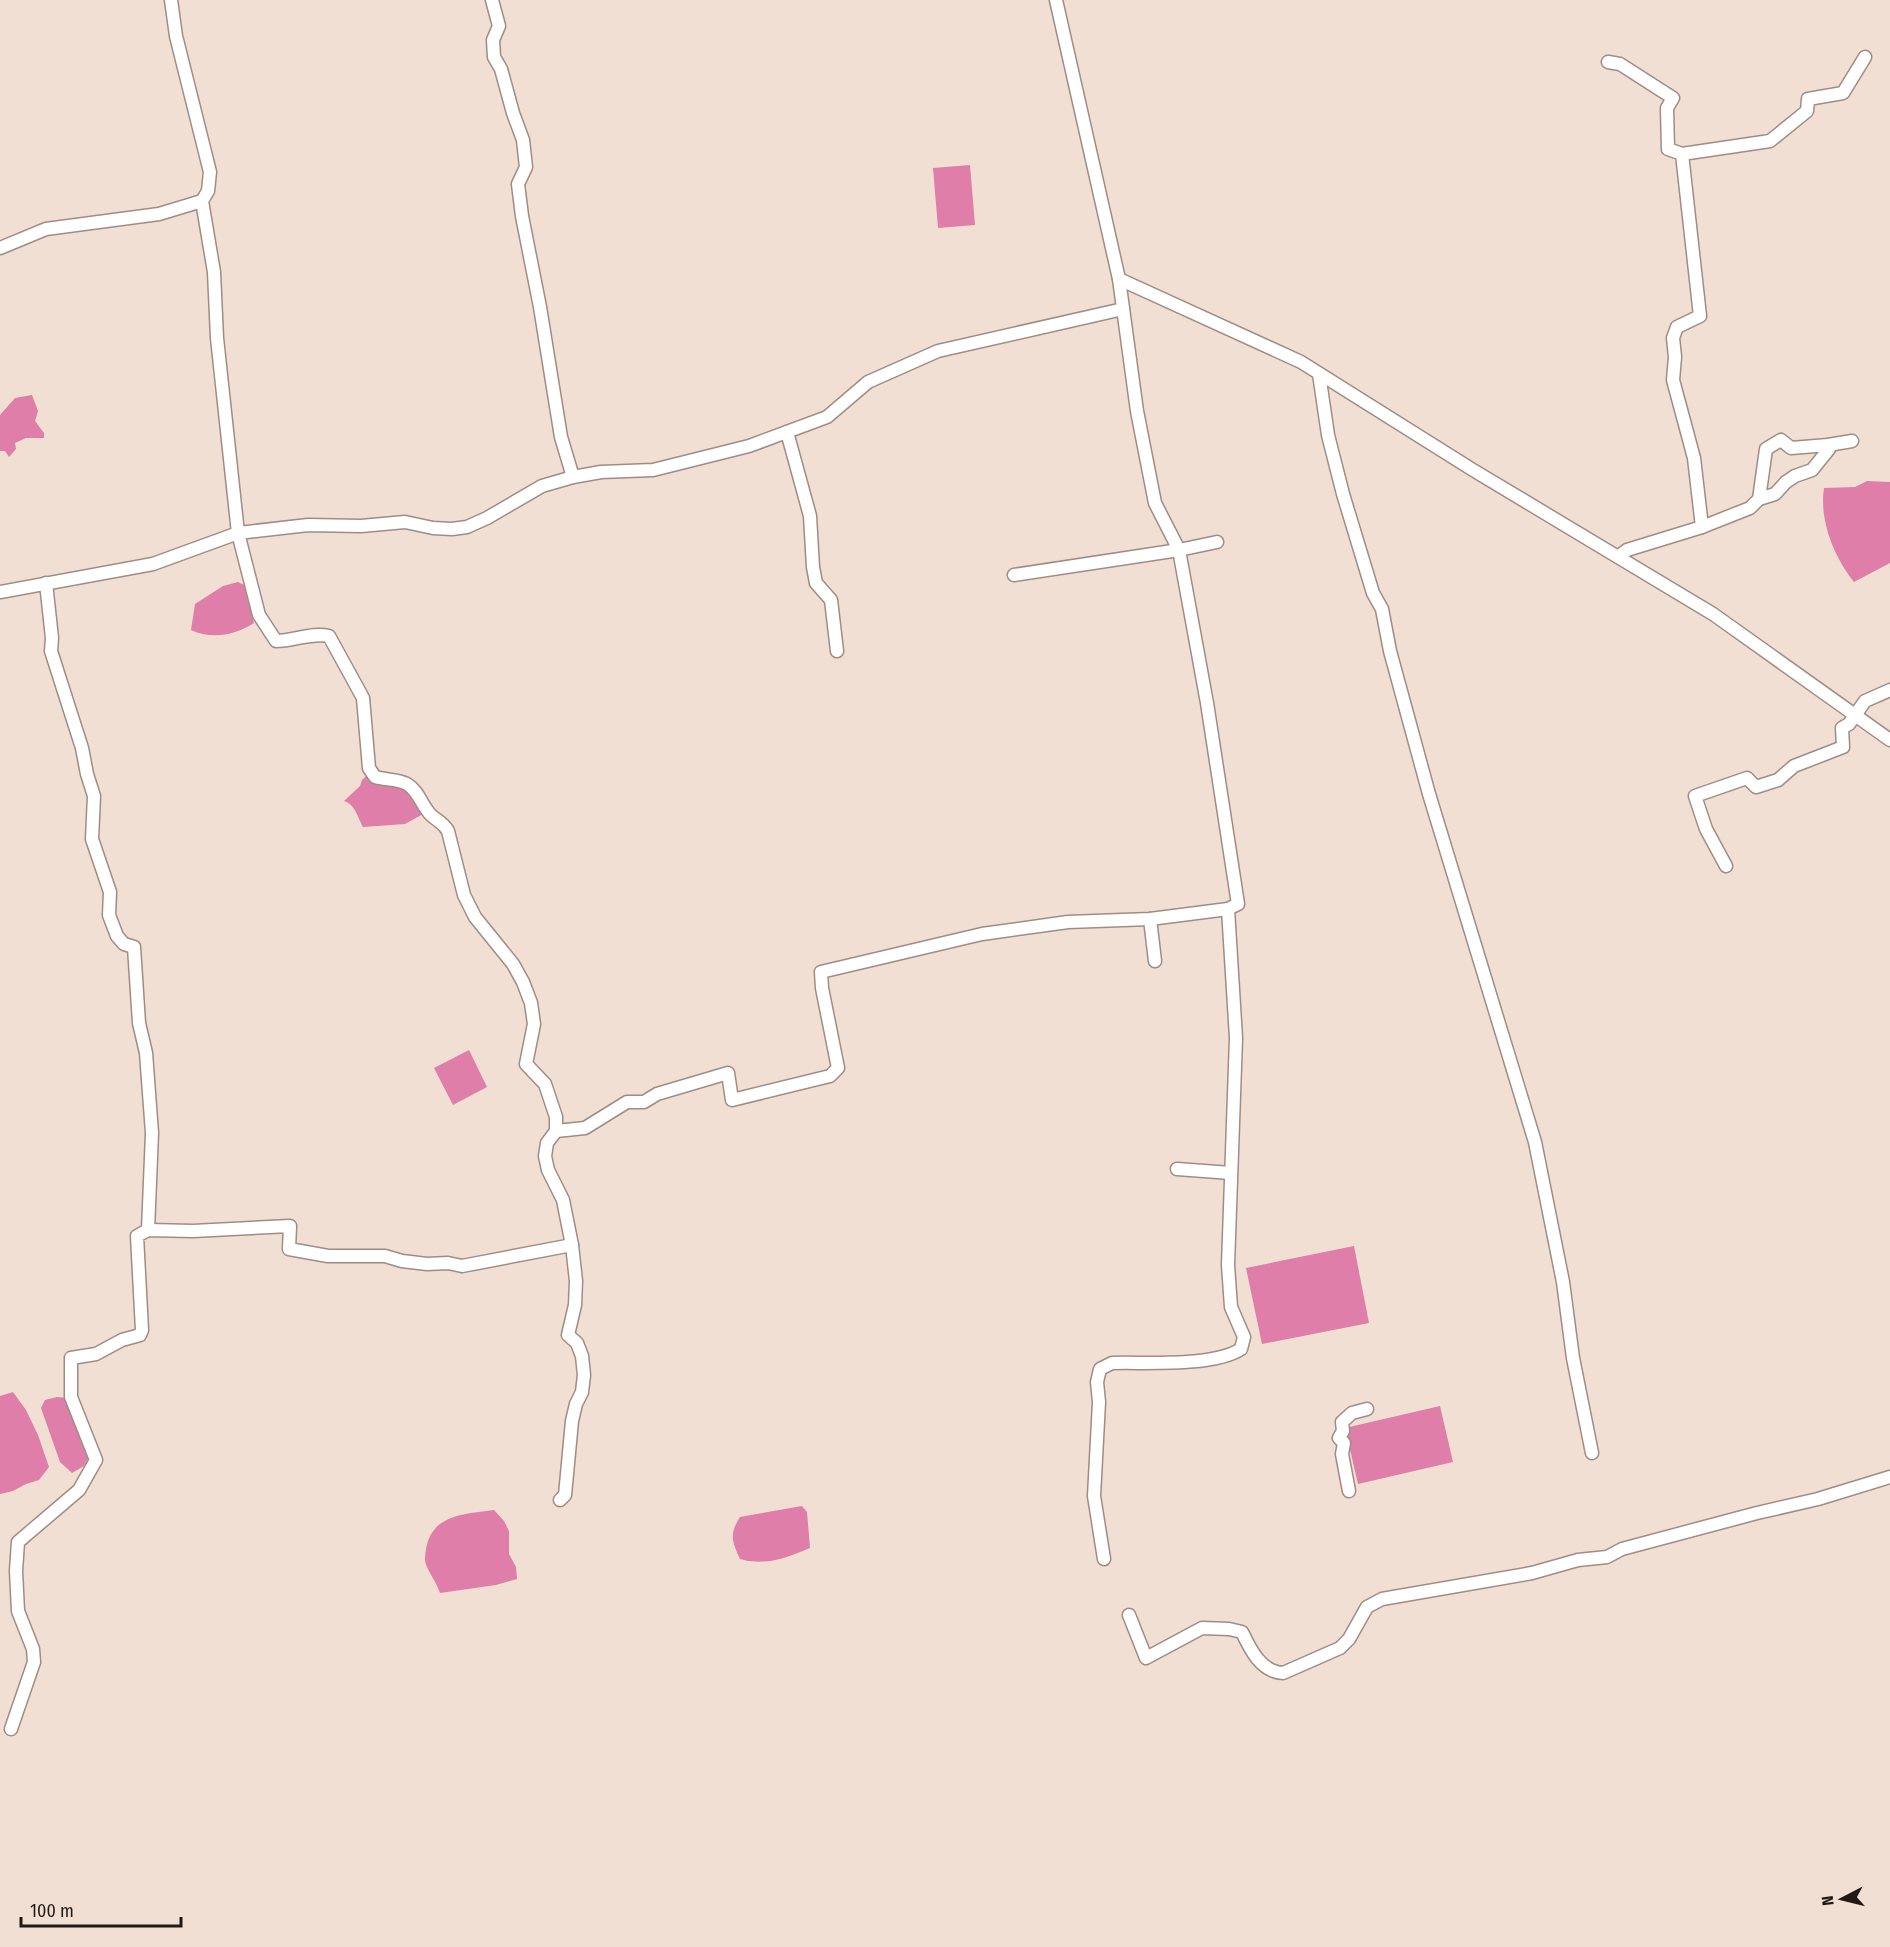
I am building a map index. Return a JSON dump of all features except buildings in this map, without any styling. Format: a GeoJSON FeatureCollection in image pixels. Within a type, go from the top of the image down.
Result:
{"type":"FeatureCollection","features":[{"type":"Feature","properties":{"kind":"street"},"geometry":{"type":"LineString","coordinates":[[171,0],[176,36],[210,172],[208,191],[202,201],[214,272],[219,362],[238,533],[259,615],[276,641],[321,634],[329,636],[363,699],[369,768],[375,777],[410,785],[431,815],[444,824],[448,831],[464,895],[475,917],[513,964],[531,1003],[534,1024],[526,1064],[545,1084],[556,1117],[556,1131],[547,1143],[545,1156],[548,1170],[564,1200],[576,1281],[575,1305],[568,1335],[577,1343],[582,1356],[584,1375],[582,1392],[572,1421],[566,1495],[560,1500]]}},
{"type":"Feature","properties":{"kind":"street"},"geometry":{"type":"LineString","coordinates":[[492,0],[499,26],[493,40],[494,57],[501,69],[523,140],[526,167],[518,184],[522,216],[540,307],[561,437],[573,477]]}},
{"type":"Feature","properties":{"kind":"street"},"geometry":{"type":"LineString","coordinates":[[556,1131],[585,1128],[627,1102],[644,1102],[657,1094],[728,1073],[732,1100],[830,1076],[838,1068],[822,988],[821,972],[982,934],[1068,922],[1150,919],[1228,909],[1238,904],[1207,703],[1179,550],[1155,503],[1137,411],[1119,279],[1056,0]]}},
{"type":"Feature","properties":{"kind":"street"},"geometry":{"type":"LineString","coordinates":[[1608,62],[1620,64],[1673,98],[1667,108],[1668,149],[1682,154],[1770,141],[1807,111],[1808,99],[1843,93],[1865,57]]}},
{"type":"Feature","properties":{"kind":"street"},"geometry":{"type":"LineString","coordinates":[[1682,154],[1700,316],[1677,327],[1673,338],[1675,357],[1673,380],[1694,458],[1702,527]]}},
{"type":"Feature","properties":{"kind":"street"},"geometry":{"type":"LineString","coordinates":[[0,248],[46,229],[159,214],[202,201]]}},
{"type":"Feature","properties":{"kind":"street"},"geometry":{"type":"LineString","coordinates":[[1119,279],[1301,362],[1473,470],[1713,614],[1890,740]]}},
{"type":"Feature","properties":{"kind":"street"},"geometry":{"type":"LineString","coordinates":[[0,592],[153,564],[238,533],[308,525],[361,526],[405,522],[433,528],[467,527],[542,486],[601,472],[653,470],[684,464],[749,446],[787,432],[827,417],[868,382],[938,351],[1123,309]]}},
{"type":"Feature","properties":{"kind":"street"},"geometry":{"type":"LineString","coordinates":[[1319,374],[1328,435],[1343,494],[1373,593],[1382,609],[1390,651],[1429,794],[1535,1142],[1561,1272],[1573,1358],[1592,1453]]}},
{"type":"Feature","properties":{"kind":"street"},"geometry":{"type":"LineString","coordinates":[[787,432],[810,516],[816,583],[831,600],[837,651]]}},
{"type":"Feature","properties":{"kind":"street"},"geometry":{"type":"LineString","coordinates":[[1760,499],[1766,448],[1773,442],[1781,440],[1791,448],[1828,446],[1852,441]]}},
{"type":"Feature","properties":{"kind":"street"},"geometry":{"type":"LineString","coordinates":[[1618,557],[1627,550],[1702,527],[1750,508],[1760,499],[1775,494],[1795,476],[1812,470],[1821,462],[1829,449],[1828,446]]}},
{"type":"Feature","properties":{"kind":"street"},"geometry":{"type":"LineString","coordinates":[[1014,575],[1217,542]]}},
{"type":"Feature","properties":{"kind":"street"},"geometry":{"type":"LineString","coordinates":[[46,583],[52,638],[51,651],[82,748],[94,796],[92,839],[110,892],[109,915],[117,936],[124,944],[134,947],[139,1023],[146,1053],[152,1133],[148,1230]]}},
{"type":"Feature","properties":{"kind":"street"},"geometry":{"type":"LineString","coordinates":[[1726,866],[1706,830],[1695,795],[1747,778],[1756,787],[1778,780],[1794,766],[1842,747],[1842,728],[1856,716],[1865,701],[1890,690]]}},
{"type":"Feature","properties":{"kind":"street"},"geometry":{"type":"LineString","coordinates":[[1104,1559],[1094,1496],[1099,1402],[1097,1382],[1100,1370],[1112,1363],[1215,1360],[1241,1349],[1244,1337],[1231,1307],[1228,1265],[1236,1038],[1228,909]]}},
{"type":"Feature","properties":{"kind":"street"},"geometry":{"type":"LineString","coordinates":[[1150,919],[1155,961]]}},
{"type":"Feature","properties":{"kind":"street"},"geometry":{"type":"LineString","coordinates":[[1177,1169],[1231,1173]]}},
{"type":"Feature","properties":{"kind":"street"},"geometry":{"type":"LineString","coordinates":[[11,1729],[34,1662],[33,1649],[18,1611],[16,1571],[18,1542],[79,1490],[96,1460],[71,1397],[72,1358],[96,1354],[122,1340],[140,1335],[142,1330],[137,1236],[148,1230],[193,1231],[290,1226],[289,1249],[328,1256],[385,1256],[402,1261],[428,1264],[448,1263],[462,1266],[572,1245]]}},
{"type":"Feature","properties":{"kind":"street"},"geometry":{"type":"LineString","coordinates":[[1349,1491],[1342,1454],[1344,1443],[1339,1438],[1343,1431],[1342,1422],[1352,1413],[1367,1409]]}},
{"type":"Feature","properties":{"kind":"street"},"geometry":{"type":"LineString","coordinates":[[1129,1615],[1146,1658],[1202,1628],[1229,1629],[1242,1632],[1251,1652],[1268,1669],[1273,1672],[1283,1672],[1340,1648],[1349,1639],[1367,1607],[1382,1599],[1487,1582],[1532,1573],[1578,1560],[1607,1557],[1622,1549],[1818,1499],[1890,1477]]}},
{"type":"Feature","properties":{"kind":"shaded area"},"geometry":{"type":"Polygon","coordinates":[[[970,165],[975,225],[938,228],[933,168],[970,165]]]}},
{"type":"Feature","properties":{"kind":"shaded area"},"geometry":{"type":"Polygon","coordinates":[[[32,395],[38,411],[35,421],[44,433],[44,438],[26,438],[15,443],[16,449],[9,457],[5,451],[0,451],[0,415],[15,398],[32,395]]]}},
{"type":"Feature","properties":{"kind":"shaded area"},"geometry":{"type":"Polygon","coordinates":[[[1867,481],[1890,482],[1890,563],[1854,582],[1834,550],[1830,538],[1824,513],[1824,488],[1855,487],[1867,481]]]}},
{"type":"Feature","properties":{"kind":"shaded area"},"geometry":{"type":"Polygon","coordinates":[[[238,582],[244,585],[254,623],[239,631],[223,635],[207,635],[191,630],[195,604],[223,586],[238,582]]]}},
{"type":"Feature","properties":{"kind":"shaded area"},"geometry":{"type":"Polygon","coordinates":[[[366,776],[408,788],[425,813],[405,824],[363,827],[354,808],[344,801],[360,786],[366,776]]]}},
{"type":"Feature","properties":{"kind":"shaded area"},"geometry":{"type":"Polygon","coordinates":[[[469,1050],[487,1087],[453,1105],[434,1068],[469,1050]]]}},
{"type":"Feature","properties":{"kind":"shaded area"},"geometry":{"type":"Polygon","coordinates":[[[1354,1246],[1369,1323],[1262,1344],[1246,1268],[1354,1246]]]}},
{"type":"Feature","properties":{"kind":"shaded area"},"geometry":{"type":"Polygon","coordinates":[[[13,1392],[26,1410],[38,1435],[49,1467],[39,1480],[0,1494],[0,1396],[13,1392]]]}},
{"type":"Feature","properties":{"kind":"shaded area"},"geometry":{"type":"Polygon","coordinates":[[[57,1397],[68,1398],[89,1457],[84,1466],[72,1473],[60,1462],[41,1408],[45,1400],[57,1397]]]}},
{"type":"Feature","properties":{"kind":"shaded area"},"geometry":{"type":"Polygon","coordinates":[[[1440,1406],[1453,1462],[1358,1484],[1345,1428],[1440,1406]]]}},
{"type":"Feature","properties":{"kind":"shaded area"},"geometry":{"type":"Polygon","coordinates":[[[802,1506],[807,1512],[810,1548],[784,1558],[767,1561],[740,1559],[735,1548],[733,1533],[740,1517],[802,1506]]]}},
{"type":"Feature","properties":{"kind":"shaded area"},"geometry":{"type":"Polygon","coordinates":[[[494,1510],[509,1531],[509,1554],[516,1567],[517,1579],[496,1585],[440,1593],[425,1560],[429,1537],[443,1522],[451,1518],[494,1510]]]}}]}
